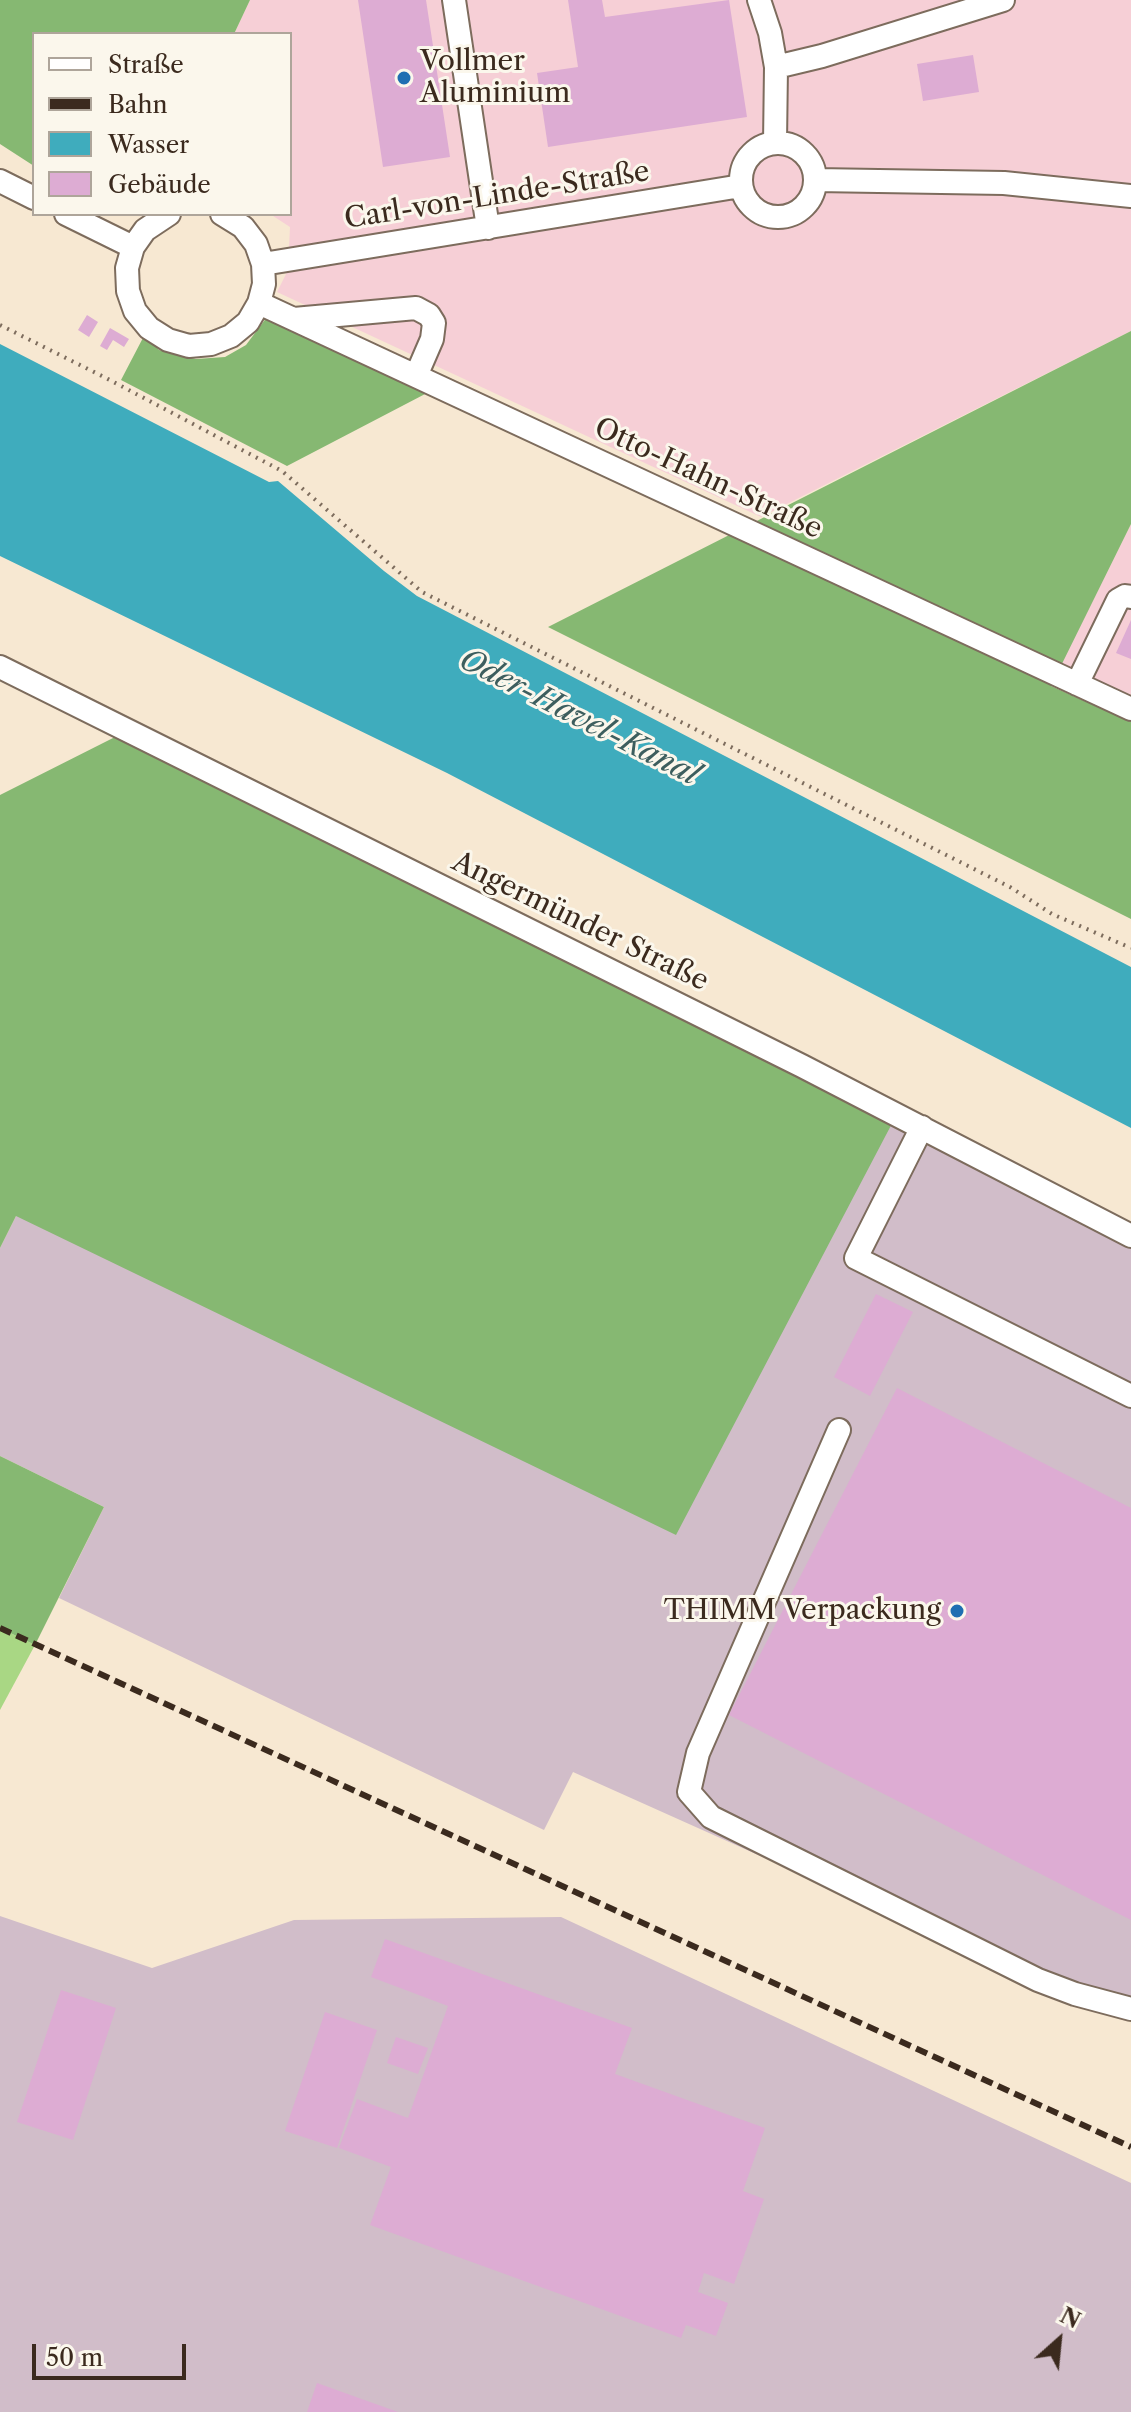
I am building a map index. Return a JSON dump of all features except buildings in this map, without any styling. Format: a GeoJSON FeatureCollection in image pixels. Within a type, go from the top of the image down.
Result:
{"type":"FeatureCollection","features":[{"type":"Feature","properties":{"kind":"street"},"geometry":{"type":"LineString","coordinates":[[454,0],[488,228]]}},
{"type":"Feature","properties":{"kind":"street"},"geometry":{"type":"LineString","coordinates":[[759,0],[770,33],[776,67],[775,143]]}},
{"type":"Feature","properties":{"kind":"street"},"geometry":{"type":"LineString","coordinates":[[770,33],[775,0]]}},
{"type":"Feature","properties":{"kind":"street"},"geometry":{"type":"LineString","coordinates":[[776,67],[822,56],[1003,0]]}},
{"type":"Feature","properties":{"kind":"street"},"geometry":{"type":"LineString","coordinates":[[775,143],[793,146],[804,154],[816,180],[809,202],[797,213],[782,218],[770,217],[753,209],[741,186],[743,166],[750,155],[763,146],[775,143]]}},
{"type":"Feature","properties":{"kind":"street"},"geometry":{"type":"LineString","coordinates":[[816,180],[1004,183],[1131,196]]}},
{"type":"Feature","properties":{"kind":"street"},"geometry":{"type":"LineString","coordinates":[[0,181],[32,197]]}},
{"type":"Feature","properties":{"kind":"street","name":"Carl-von-Linde-Straße"},"geometry":{"type":"LineString","coordinates":[[263,264],[741,186]]}},
{"type":"Feature","properties":{"kind":"street"},"geometry":{"type":"LineString","coordinates":[[70,216],[133,247]]}},
{"type":"Feature","properties":{"kind":"street"},"geometry":{"type":"LineString","coordinates":[[166,216],[145,230],[133,247],[127,268],[128,291],[135,311],[149,328],[168,340],[189,346],[211,344],[231,336],[248,322],[259,303],[264,284],[263,264],[256,244],[243,227],[225,216]]}},
{"type":"Feature","properties":{"kind":"street","name":"Otto-Hahn-Straße"},"geometry":{"type":"LineString","coordinates":[[259,303],[1131,709]]}},
{"type":"Feature","properties":{"kind":"street"},"geometry":{"type":"LineString","coordinates":[[293,319],[416,308],[429,315],[434,323],[432,339],[416,376]]}},
{"type":"Feature","properties":{"kind":"street"},"geometry":{"type":"LineString","coordinates":[[1077,684],[1118,600],[1131,597]]}},
{"type":"Feature","properties":{"kind":"street","name":"Angermünder Straße"},"geometry":{"type":"LineString","coordinates":[[0,667],[922,1127],[1131,1236]]}},
{"type":"Feature","properties":{"kind":"street"},"geometry":{"type":"LineString","coordinates":[[922,1127],[856,1258],[1131,1396]]}},
{"type":"Feature","properties":{"kind":"street"},"geometry":{"type":"LineString","coordinates":[[839,1430],[698,1753],[689,1792],[711,1817],[1038,1980],[1131,2009]]}},
{"type":"Feature","properties":{"kind":"path"},"geometry":{"type":"LineString","coordinates":[[0,325],[282,471],[422,592],[1010,887],[1052,914],[1131,948]]}},
{"type":"Feature","properties":{"kind":"shaded area"},"geometry":{"type":"Polygon","coordinates":[[[250,0],[1131,0],[1131,331],[761,517],[277,292],[288,270],[290,227],[273,216],[292,216],[292,32],[235,32],[250,0]]]}},
{"type":"Feature","properties":{"kind":"shaded area"},"geometry":{"type":"Polygon","coordinates":[[[1131,524],[1131,695],[1061,664],[1131,524]]]}},
{"type":"Feature","properties":{"kind":"shaded area"},"geometry":{"type":"Polygon","coordinates":[[[897,1114],[1131,1236],[1131,2009],[1037,1980],[573,1772],[544,1830],[59,1598],[104,1507],[0,1456],[0,1248],[16,1216],[897,1114]]]}},
{"type":"Feature","properties":{"kind":"shaded area"},"geometry":{"type":"Polygon","coordinates":[[[0,1916],[152,1968],[294,1920],[561,1917],[1131,2183],[1131,2412],[0,2412],[0,1916]]]}},
{"type":"Feature","properties":{"kind":"green space"},"geometry":{"type":"Polygon","coordinates":[[[0,0],[250,0],[235,32],[32,32],[32,165],[0,144],[0,0]]]}},
{"type":"Feature","properties":{"kind":"green space"},"geometry":{"type":"Polygon","coordinates":[[[267,317],[427,393],[287,466],[121,380],[145,334],[159,350],[196,359],[225,357],[246,345],[267,317]]]}},
{"type":"Feature","properties":{"kind":"green space"},"geometry":{"type":"Polygon","coordinates":[[[1131,331],[1131,524],[1051,686],[1131,722],[1131,919],[548,627],[1131,331]]]}},
{"type":"Feature","properties":{"kind":"green space"},"geometry":{"type":"Polygon","coordinates":[[[115,737],[897,1114],[676,1535],[16,1216],[0,1248],[0,795],[115,737]]]}},
{"type":"Feature","properties":{"kind":"green space"},"geometry":{"type":"Polygon","coordinates":[[[0,1456],[104,1507],[35,1645],[0,1628],[0,1456]]]}},
{"type":"Feature","properties":{"kind":"green space"},"geometry":{"type":"Polygon","coordinates":[[[0,1628],[35,1645],[0,1710],[0,1628]]]}},
{"type":"Feature","properties":{"kind":"water","name":"Oder-Havel-Kanal"},"geometry":{"type":"Polygon","coordinates":[[[0,344],[269,482],[278,481],[417,596],[1131,967],[1131,1128],[447,773],[0,556],[0,344]]]}},
{"type":"Feature","properties":{"kind":"railway"},"geometry":{"type":"LineString","coordinates":[[0,1628],[1131,2147]]}},
{"type":"Feature","properties":{"kind":"place","name":"Vollmer Aluminium"},"geometry":{"type":"Point","coordinates":[404,78]}},
{"type":"Feature","properties":{"kind":"place","name":"THIMM Verpackung"},"geometry":{"type":"Point","coordinates":[957,1611]}}]}
